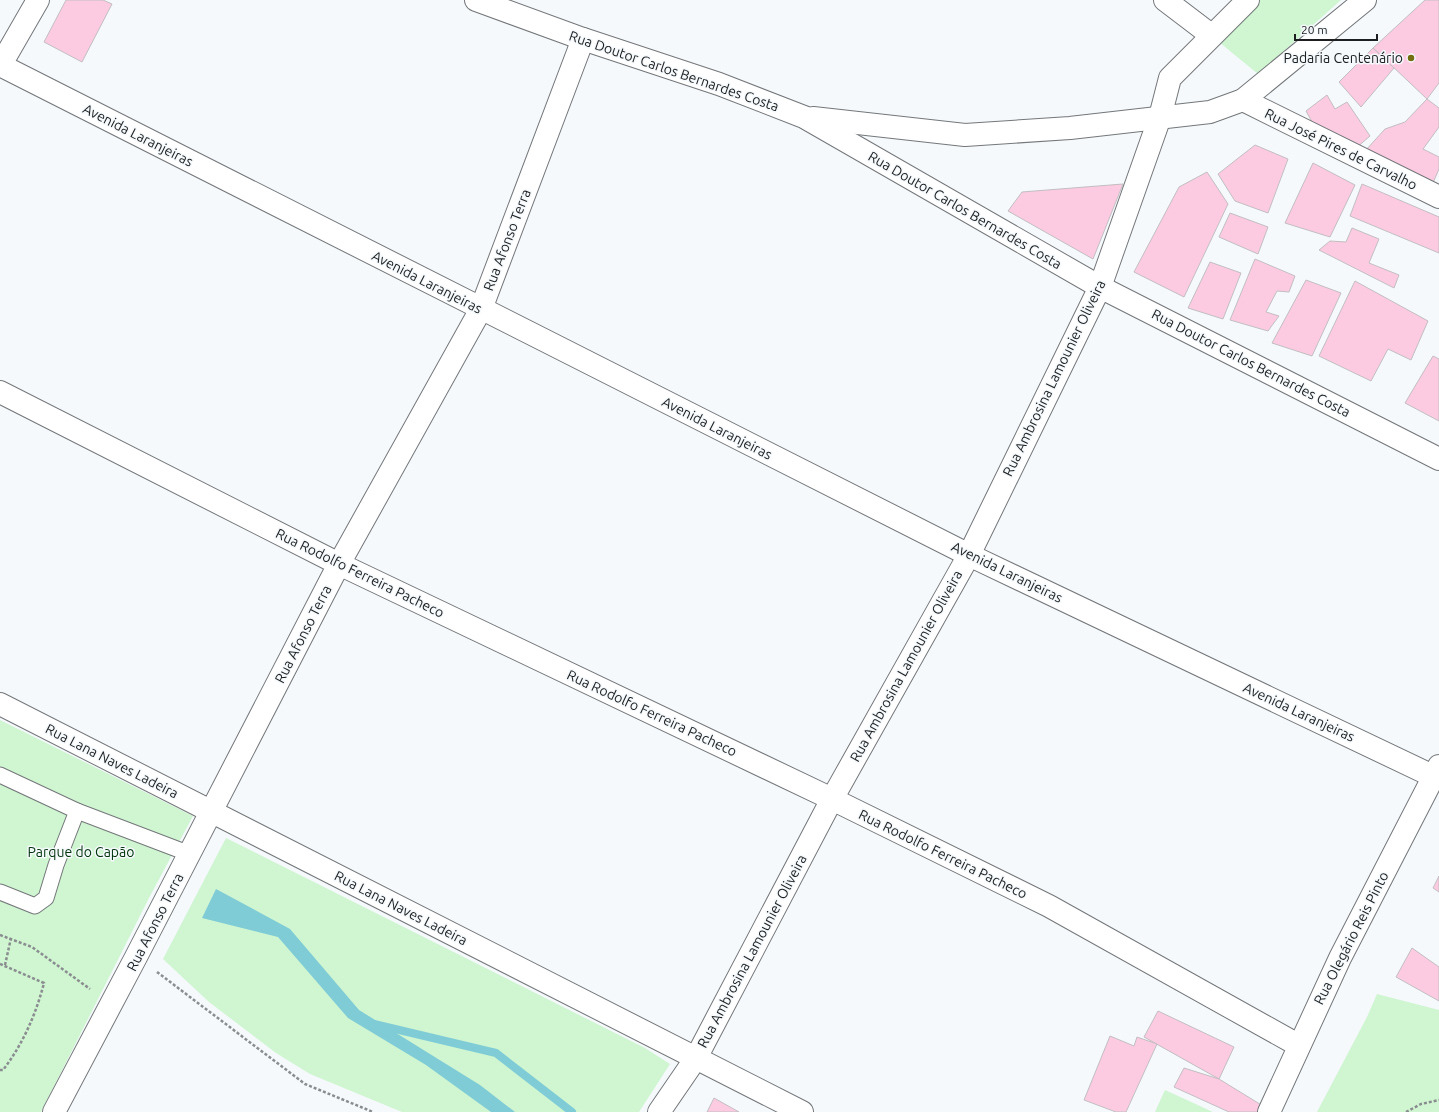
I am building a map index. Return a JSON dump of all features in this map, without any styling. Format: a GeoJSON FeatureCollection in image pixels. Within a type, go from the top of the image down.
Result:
{"type":"FeatureCollection","features":[{"type":"Feature","properties":{"kind":"street"},"geometry":{"type":"LineString","coordinates":[[0,66],[38,0]]}},
{"type":"Feature","properties":{"kind":"street","name":"Rua Doutor Carlos Bernardes Costa"},"geometry":{"type":"LineString","coordinates":[[476,0],[583,39],[719,84],[804,117],[1100,287],[1439,459]]}},
{"type":"Feature","properties":{"kind":"street"},"geometry":{"type":"LineString","coordinates":[[1165,0],[1211,36]]}},
{"type":"Feature","properties":{"kind":"street","name":"Rua Ambrosina Lamounier Oliveira"},"geometry":{"type":"LineString","coordinates":[[659,1112],[696,1058],[832,799],[969,554],[1100,287],[1160,117],[1170,78],[1248,0]]}},
{"type":"Feature","properties":{"kind":"street"},"geometry":{"type":"LineString","coordinates":[[804,117],[965,135],[1070,128],[1210,112],[1243,100],[1365,0]]}},
{"type":"Feature","properties":{"kind":"street","name":"Rua Afonso Terra"},"geometry":{"type":"LineString","coordinates":[[54,1112],[190,854],[339,564],[481,309],[583,39]]}},
{"type":"Feature","properties":{"kind":"street","name":"Avenida Laranjeiras"},"geometry":{"type":"LineString","coordinates":[[0,66],[969,554],[1437,774]]}},
{"type":"Feature","properties":{"kind":"street","name":"Rua José Pires de Carvalho"},"geometry":{"type":"LineString","coordinates":[[1243,100],[1439,197]]}},
{"type":"Feature","properties":{"kind":"street","name":"Rua Rodolfo Ferreira Pacheco"},"geometry":{"type":"LineString","coordinates":[[0,392],[339,564],[832,799],[1049,906],[1298,1045]]}},
{"type":"Feature","properties":{"kind":"street","name":"Rua Lana Naves Ladeira"},"geometry":{"type":"LineString","coordinates":[[0,704],[802,1112]]}},
{"type":"Feature","properties":{"kind":"street","name":"Rua Olegário Reis Pinto"},"geometry":{"type":"LineString","coordinates":[[1269,1112],[1298,1045],[1340,958],[1437,774]]}},
{"type":"Feature","properties":{"kind":"lane"},"geometry":{"type":"LineString","coordinates":[[0,775],[77,811],[190,854]]}},
{"type":"Feature","properties":{"kind":"lane"},"geometry":{"type":"LineString","coordinates":[[0,892],[35,906],[46,898],[56,865],[77,811]]}},
{"type":"Feature","properties":{"kind":"path"},"geometry":{"type":"LineString","coordinates":[[0,935],[32,947],[111,1005]]}},
{"type":"Feature","properties":{"kind":"path"},"geometry":{"type":"LineString","coordinates":[[5,965],[11,938]]}},
{"type":"Feature","properties":{"kind":"path"},"geometry":{"type":"LineString","coordinates":[[136,957],[305,1084],[373,1112]]}},
{"type":"Feature","properties":{"kind":"path"},"geometry":{"type":"LineString","coordinates":[[0,964],[44,983],[39,1004],[18,1051],[3,1070],[0,1070]]}},
{"type":"Feature","properties":{"kind":"path"},"geometry":{"type":"LineString","coordinates":[[1406,1112],[1421,1104],[1439,1100]]}},
{"type":"Feature","properties":{"kind":"green space"},"geometry":{"type":"Polygon","coordinates":[[[1259,0],[1341,0],[1258,74],[1219,42],[1259,0]]]}},
{"type":"Feature","properties":{"kind":"green space","name":"Parque do Capão"},"geometry":{"type":"Polygon","coordinates":[[[0,720],[193,816],[150,896],[41,1112],[0,1112],[0,720]]]}},
{"type":"Feature","properties":{"kind":"green space"},"geometry":{"type":"Polygon","coordinates":[[[226,838],[645,1048],[670,1064],[639,1112],[402,1112],[310,1074],[276,1053],[209,1002],[163,959],[226,838]]]}},
{"type":"Feature","properties":{"kind":"green space"},"geometry":{"type":"Polygon","coordinates":[[[1377,994],[1439,1010],[1439,1112],[1317,1112],[1367,1017],[1377,994]]]}},
{"type":"Feature","properties":{"kind":"green space"},"geometry":{"type":"Polygon","coordinates":[[[1165,1090],[1213,1112],[1155,1112],[1165,1090]]]}},
{"type":"Feature","properties":{"kind":"water"},"geometry":{"type":"Polygon","coordinates":[[[216,889],[290,929],[359,1010],[480,1085],[515,1112],[491,1112],[426,1065],[348,1018],[278,937],[202,918],[216,889]]]}},
{"type":"Feature","properties":{"kind":"building"},"geometry":{"type":"Polygon","coordinates":[[[66,0],[103,0],[112,4],[82,62],[44,42],[66,0]]]}},
{"type":"Feature","properties":{"kind":"building","name":"Padaria Centenário"},"geometry":{"type":"Polygon","coordinates":[[[1425,0],[1439,0],[1439,83],[1427,99],[1373,48],[1425,0]]]}},
{"type":"Feature","properties":{"kind":"building"},"geometry":{"type":"Polygon","coordinates":[[[1373,48],[1394,68],[1361,107],[1339,82],[1373,48]]]}},
{"type":"Feature","properties":{"kind":"building"},"geometry":{"type":"Polygon","coordinates":[[[1327,95],[1335,109],[1347,102],[1370,136],[1355,149],[1321,138],[1306,111],[1327,95]]]}},
{"type":"Feature","properties":{"kind":"building"},"geometry":{"type":"Polygon","coordinates":[[[1427,99],[1439,108],[1439,127],[1423,149],[1439,157],[1439,169],[1432,185],[1365,151],[1385,129],[1405,122],[1427,99]]]}},
{"type":"Feature","properties":{"kind":"building"},"geometry":{"type":"Polygon","coordinates":[[[1255,145],[1288,159],[1268,213],[1235,201],[1218,174],[1255,145]]]}},
{"type":"Feature","properties":{"kind":"building"},"geometry":{"type":"Polygon","coordinates":[[[1313,163],[1355,185],[1330,237],[1285,223],[1313,163]]]}},
{"type":"Feature","properties":{"kind":"building"},"geometry":{"type":"Polygon","coordinates":[[[1207,172],[1228,204],[1184,297],[1134,272],[1179,187],[1207,172]]]}},
{"type":"Feature","properties":{"kind":"building"},"geometry":{"type":"Polygon","coordinates":[[[1123,184],[1093,259],[1008,211],[1022,192],[1123,184]]]}},
{"type":"Feature","properties":{"kind":"building"},"geometry":{"type":"Polygon","coordinates":[[[1362,184],[1439,217],[1439,253],[1350,216],[1362,184]]]}},
{"type":"Feature","properties":{"kind":"building"},"geometry":{"type":"Polygon","coordinates":[[[1230,213],[1268,227],[1258,254],[1219,237],[1230,213]]]}},
{"type":"Feature","properties":{"kind":"building"},"geometry":{"type":"Polygon","coordinates":[[[1352,228],[1379,239],[1369,263],[1399,275],[1394,288],[1319,250],[1330,241],[1346,242],[1352,228]]]}},
{"type":"Feature","properties":{"kind":"building"},"geometry":{"type":"Polygon","coordinates":[[[1255,259],[1295,276],[1289,292],[1277,291],[1266,312],[1279,316],[1268,331],[1230,320],[1255,259]]]}},
{"type":"Feature","properties":{"kind":"building"},"geometry":{"type":"Polygon","coordinates":[[[1210,262],[1241,273],[1223,319],[1188,308],[1210,262]]]}},
{"type":"Feature","properties":{"kind":"building"},"geometry":{"type":"Polygon","coordinates":[[[1306,280],[1341,293],[1312,356],[1272,343],[1306,280]]]}},
{"type":"Feature","properties":{"kind":"building"},"geometry":{"type":"Polygon","coordinates":[[[1355,281],[1428,321],[1411,360],[1388,349],[1371,381],[1319,356],[1355,281]]]}},
{"type":"Feature","properties":{"kind":"building"},"geometry":{"type":"Polygon","coordinates":[[[1433,356],[1439,359],[1439,421],[1405,403],[1433,356]]]}},
{"type":"Feature","properties":{"kind":"building"},"geometry":{"type":"Polygon","coordinates":[[[1439,876],[1439,892],[1433,888],[1439,876]]]}},
{"type":"Feature","properties":{"kind":"building"},"geometry":{"type":"Polygon","coordinates":[[[1412,948],[1439,967],[1439,1001],[1396,977],[1412,948]]]}},
{"type":"Feature","properties":{"kind":"building"},"geometry":{"type":"Polygon","coordinates":[[[1158,1011],[1234,1047],[1219,1079],[1144,1037],[1158,1011]]]}},
{"type":"Feature","properties":{"kind":"building"},"geometry":{"type":"Polygon","coordinates":[[[1110,1036],[1134,1046],[1137,1037],[1157,1044],[1126,1112],[1116,1112],[1084,1100],[1110,1036]]]}},
{"type":"Feature","properties":{"kind":"building"},"geometry":{"type":"Polygon","coordinates":[[[1184,1068],[1219,1079],[1263,1106],[1261,1112],[1229,1112],[1174,1087],[1184,1068]]]}},
{"type":"Feature","properties":{"kind":"building"},"geometry":{"type":"Polygon","coordinates":[[[714,1098],[739,1112],[707,1112],[714,1098]]]}},
{"type":"Feature","properties":{"kind":"waterway"},"geometry":{"type":"LineString","coordinates":[[374,1024],[496,1053],[572,1112]]}},
{"type":"Feature","properties":{"kind":"place","name":"Padaria Centenário"},"geometry":{"type":"Point","coordinates":[1411,58]}}]}
